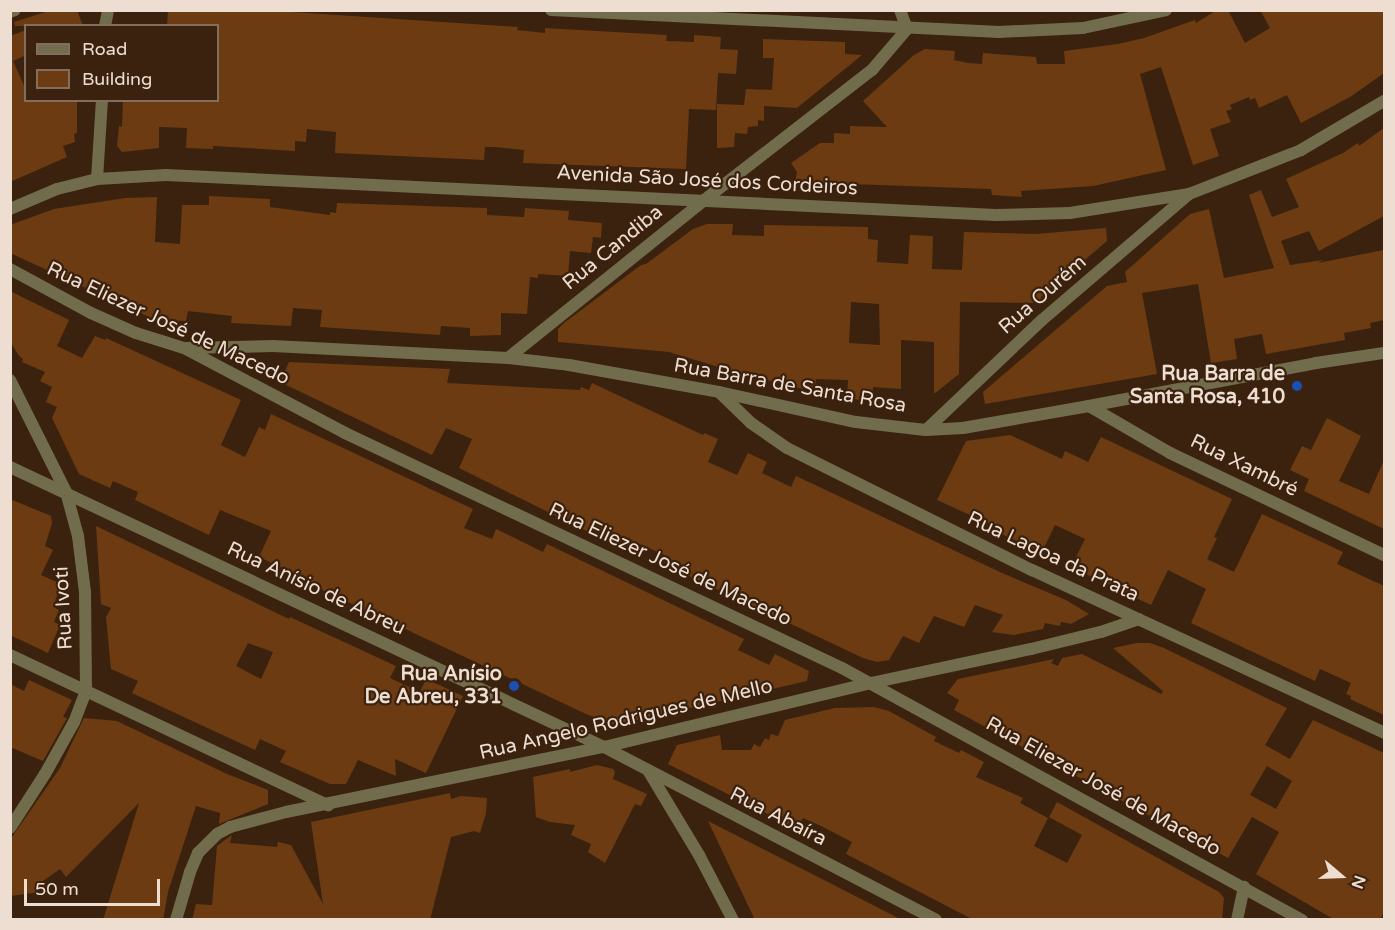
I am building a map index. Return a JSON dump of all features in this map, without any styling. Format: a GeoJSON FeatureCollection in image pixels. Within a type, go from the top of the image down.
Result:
{"type":"FeatureCollection","features":[{"type":"Feature","properties":{"kind":"street"},"geometry":{"type":"LineString","coordinates":[[10,12],[15,10]]}},
{"type":"Feature","properties":{"kind":"street"},"geometry":{"type":"LineString","coordinates":[[551,10],[999,32],[1083,28],[1166,10]]}},
{"type":"Feature","properties":{"kind":"street"},"geometry":{"type":"LineString","coordinates":[[900,10],[907,29]]}},
{"type":"Feature","properties":{"kind":"street","name":"Rua Candiba"},"geometry":{"type":"LineString","coordinates":[[508,358],[703,201],[872,70],[907,29]]}},
{"type":"Feature","properties":{"kind":"street","name":"Avenida São José dos Cordeiros"},"geometry":{"type":"LineString","coordinates":[[10,209],[57,189],[97,179],[166,175],[996,215],[1070,213],[1189,194],[1301,150],[1384,101]]}},
{"type":"Feature","properties":{"kind":"street"},"geometry":{"type":"LineString","coordinates":[[97,179],[102,102]]}},
{"type":"Feature","properties":{"kind":"street","name":"Rua Ourém"},"geometry":{"type":"LineString","coordinates":[[927,430],[1042,320],[1189,194]]}},
{"type":"Feature","properties":{"kind":"street","name":"Rua Eliezer José de Macedo"},"geometry":{"type":"LineString","coordinates":[[10,269],[91,313],[145,336],[184,348],[345,433],[871,683],[1302,920]]}},
{"type":"Feature","properties":{"kind":"street","name":"Rua Barra de Santa Rosa"},"geometry":{"type":"LineString","coordinates":[[184,348],[273,346],[508,358],[569,365],[719,392],[856,422],[927,430],[963,428],[1317,363],[1384,353]]}},
{"type":"Feature","properties":{"kind":"street","name":"Rua Ivoti"},"geometry":{"type":"LineString","coordinates":[[10,380],[66,492],[78,536],[85,592],[86,691],[74,722],[45,774],[10,828]]}},
{"type":"Feature","properties":{"kind":"street","name":"Rua Lagoa da Prata"},"geometry":{"type":"LineString","coordinates":[[719,392],[751,423],[787,448],[955,533],[1384,734]]}},
{"type":"Feature","properties":{"kind":"street","name":"Rua Xambré"},"geometry":{"type":"LineString","coordinates":[[1089,406],[1170,453],[1384,555]]}},
{"type":"Feature","properties":{"kind":"street","name":"Rua Anísio de Abreu"},"geometry":{"type":"LineString","coordinates":[[10,467],[604,747]]}},
{"type":"Feature","properties":{"kind":"street","name":"Rua Angelo Rodrigues de Mello"},"geometry":{"type":"LineString","coordinates":[[176,920],[198,853],[217,834],[230,827],[286,812],[604,747],[871,683],[1101,632],[1139,619]]}},
{"type":"Feature","properties":{"kind":"street"},"geometry":{"type":"LineString","coordinates":[[10,655],[328,805]]}},
{"type":"Feature","properties":{"kind":"street","name":"Rua Abaíra"},"geometry":{"type":"LineString","coordinates":[[604,747],[936,920]]}},
{"type":"Feature","properties":{"kind":"street"},"geometry":{"type":"LineString","coordinates":[[648,771],[699,855],[733,920]]}},
{"type":"Feature","properties":{"kind":"street"},"geometry":{"type":"LineString","coordinates":[[1237,920],[1244,887]]}},
{"type":"Feature","properties":{"kind":"building"},"geometry":{"type":"Polygon","coordinates":[[[52,10],[77,10],[82,24],[15,26],[14,22],[52,10]]]}},
{"type":"Feature","properties":{"kind":"building"},"geometry":{"type":"Polygon","coordinates":[[[168,10],[277,11],[518,27],[517,30],[545,33],[545,28],[667,35],[666,41],[694,42],[694,35],[721,37],[720,49],[738,50],[736,74],[718,73],[716,110],[689,109],[686,169],[523,163],[524,150],[495,147],[485,147],[484,160],[335,153],[336,132],[307,129],[306,142],[295,141],[295,151],[213,146],[213,149],[186,148],[187,128],[159,127],[159,148],[122,152],[117,146],[119,126],[122,127],[123,102],[219,102],[219,24],[167,24],[168,10]]]}},
{"type":"Feature","properties":{"kind":"building"},"geometry":{"type":"Polygon","coordinates":[[[1217,10],[1228,10],[1245,43],[1270,28],[1260,10],[1384,10],[1384,73],[1350,97],[1301,123],[1287,95],[1259,108],[1255,98],[1250,100],[1249,97],[1230,105],[1232,109],[1226,111],[1231,122],[1210,129],[1219,156],[1193,165],[1161,67],[1140,74],[1166,170],[1093,186],[1021,191],[1022,197],[992,195],[991,189],[795,182],[797,172],[791,163],[820,143],[834,143],[834,133],[850,134],[850,126],[887,127],[863,101],[914,55],[925,49],[955,51],[954,60],[968,63],[982,64],[983,53],[1036,57],[1037,64],[1065,64],[1064,51],[1144,38],[1195,20],[1196,23],[1217,10]]]}},
{"type":"Feature","properties":{"kind":"building"},"geometry":{"type":"Polygon","coordinates":[[[24,31],[24,56],[13,61],[24,86],[24,102],[77,102],[77,133],[74,134],[75,142],[63,146],[67,157],[10,182],[10,36],[24,31]]]}},
{"type":"Feature","properties":{"kind":"building"},"geometry":{"type":"Polygon","coordinates":[[[763,39],[845,42],[845,54],[862,55],[797,108],[764,106],[764,121],[758,120],[758,126],[748,127],[747,134],[735,133],[734,147],[717,148],[717,104],[744,105],[746,89],[772,90],[774,58],[763,58],[763,39]]]}},
{"type":"Feature","properties":{"kind":"building"},"geometry":{"type":"Polygon","coordinates":[[[1384,128],[1384,216],[1319,251],[1309,231],[1281,241],[1290,265],[1323,260],[1318,263],[1384,250],[1384,320],[1370,323],[1371,328],[1344,333],[1345,340],[1266,354],[1262,334],[1234,339],[1237,359],[1211,363],[1198,284],[1142,293],[1157,374],[985,404],[983,392],[1107,286],[1127,282],[1125,272],[1190,214],[1209,209],[1224,278],[1274,268],[1249,195],[1261,190],[1272,217],[1299,207],[1286,179],[1343,153],[1358,143],[1359,146],[1384,128]]]}},
{"type":"Feature","properties":{"kind":"building"},"geometry":{"type":"Polygon","coordinates":[[[209,196],[270,199],[270,207],[330,215],[330,212],[336,213],[337,203],[487,208],[487,215],[524,217],[525,208],[569,211],[568,220],[602,223],[601,238],[593,237],[591,253],[570,251],[568,276],[538,274],[538,278],[530,277],[527,314],[501,313],[501,335],[470,336],[470,328],[441,326],[440,335],[320,327],[322,310],[293,308],[291,326],[231,323],[232,316],[188,311],[186,321],[156,320],[10,253],[10,225],[54,209],[125,198],[157,197],[155,242],[180,244],[182,205],[209,205],[209,196]]]}},
{"type":"Feature","properties":{"kind":"building"},"geometry":{"type":"Polygon","coordinates":[[[707,224],[733,224],[732,235],[764,236],[764,225],[868,227],[868,239],[878,240],[877,262],[908,264],[910,235],[933,236],[932,269],[962,270],[964,232],[1036,234],[1106,228],[1107,241],[1041,297],[1040,303],[960,302],[959,374],[934,394],[934,342],[901,340],[901,389],[873,387],[872,402],[847,398],[848,380],[816,379],[815,392],[735,372],[669,352],[558,342],[558,329],[564,323],[693,229],[707,224]],[[851,302],[849,343],[880,345],[879,304],[851,302]]]}},
{"type":"Feature","properties":{"kind":"building"},"geometry":{"type":"Polygon","coordinates":[[[10,291],[69,320],[57,346],[82,358],[95,336],[105,340],[106,338],[241,400],[221,445],[245,457],[259,427],[265,430],[271,414],[473,509],[464,528],[492,539],[496,529],[543,552],[547,544],[744,639],[738,650],[769,665],[775,654],[809,671],[807,681],[616,725],[586,714],[282,571],[283,568],[259,557],[271,531],[220,510],[209,535],[135,500],[138,492],[113,481],[110,488],[79,474],[52,418],[57,407],[46,402],[52,387],[40,381],[45,372],[22,362],[23,359],[10,341],[10,291]]]}},
{"type":"Feature","properties":{"kind":"building"},"geometry":{"type":"Polygon","coordinates":[[[289,362],[450,369],[447,383],[580,390],[581,387],[589,390],[592,383],[703,435],[704,433],[718,439],[708,462],[737,475],[748,453],[767,462],[762,473],[791,487],[796,476],[1002,573],[1066,600],[1089,614],[1071,624],[1061,622],[1060,626],[1045,623],[1043,629],[1014,635],[992,632],[1003,615],[975,605],[964,627],[934,616],[919,643],[903,636],[889,660],[877,662],[863,658],[668,566],[671,558],[631,540],[624,539],[619,547],[459,468],[472,439],[446,428],[432,455],[280,382],[289,362]]]}},
{"type":"Feature","properties":{"kind":"building"},"geometry":{"type":"Polygon","coordinates":[[[1327,418],[1361,436],[1339,481],[1369,494],[1384,460],[1384,529],[1304,491],[1309,479],[1290,470],[1302,446],[1311,450],[1327,418]]]}},
{"type":"Feature","properties":{"kind":"building"},"geometry":{"type":"Polygon","coordinates":[[[1010,435],[1062,459],[1065,451],[1088,462],[1101,437],[1232,499],[1214,537],[1217,538],[1207,559],[1234,572],[1262,514],[1343,552],[1337,564],[1384,586],[1384,715],[1350,699],[1351,696],[1346,694],[1351,683],[1320,669],[1315,681],[1191,623],[1206,589],[1168,570],[1151,605],[1071,567],[1085,539],[1055,525],[1042,552],[990,529],[992,525],[937,500],[966,441],[1010,435]]]}},
{"type":"Feature","properties":{"kind":"building"},"geometry":{"type":"Polygon","coordinates":[[[10,499],[51,516],[52,523],[45,546],[53,550],[41,575],[61,584],[53,607],[59,610],[54,622],[60,625],[48,653],[10,635],[10,499]]]}},
{"type":"Feature","properties":{"kind":"building"},"geometry":{"type":"Polygon","coordinates":[[[96,526],[289,619],[290,617],[396,666],[390,678],[420,692],[426,679],[463,696],[426,773],[395,759],[396,776],[358,760],[346,784],[330,784],[280,762],[286,751],[260,739],[255,750],[132,693],[138,681],[111,669],[106,617],[111,608],[101,604],[96,526]],[[248,643],[236,666],[261,679],[273,652],[248,643]]]}},
{"type":"Feature","properties":{"kind":"building"},"geometry":{"type":"Polygon","coordinates":[[[1150,643],[1287,708],[1265,745],[1290,759],[1313,720],[1384,753],[1384,912],[1380,920],[1335,920],[1256,874],[1279,832],[1252,817],[1228,858],[954,710],[959,700],[947,693],[958,679],[1054,659],[1051,663],[1058,666],[1062,658],[1082,654],[1161,694],[1163,691],[1113,648],[1150,643]],[[1267,766],[1250,795],[1276,809],[1292,781],[1267,766]]]}},
{"type":"Feature","properties":{"kind":"building"},"geometry":{"type":"Polygon","coordinates":[[[29,680],[72,700],[63,717],[67,718],[43,761],[10,747],[10,684],[24,691],[29,680]]]}},
{"type":"Feature","properties":{"kind":"building"},"geometry":{"type":"Polygon","coordinates":[[[874,707],[889,711],[936,737],[934,741],[959,753],[961,750],[984,762],[976,777],[1023,798],[1020,803],[1048,818],[1034,846],[1067,863],[1082,835],[1049,817],[1057,802],[1219,892],[1224,898],[1222,920],[974,920],[846,854],[852,842],[821,826],[803,818],[797,829],[668,764],[677,745],[720,735],[722,750],[751,750],[754,744],[760,747],[765,738],[769,740],[771,734],[778,736],[785,720],[835,708],[874,707]]]}},
{"type":"Feature","properties":{"kind":"building"},"geometry":{"type":"Polygon","coordinates":[[[84,718],[117,721],[227,774],[268,790],[268,804],[219,824],[220,813],[196,806],[168,892],[163,920],[103,920],[139,803],[66,877],[60,869],[36,886],[40,892],[10,896],[10,840],[60,768],[84,718]]]}},
{"type":"Feature","properties":{"kind":"building"},"geometry":{"type":"Polygon","coordinates":[[[597,765],[613,769],[615,772],[613,779],[647,794],[641,806],[635,804],[605,863],[588,852],[591,844],[571,835],[575,825],[550,822],[536,817],[533,777],[570,769],[570,772],[597,765]]]}},
{"type":"Feature","properties":{"kind":"building"},"geometry":{"type":"Polygon","coordinates":[[[450,793],[451,799],[461,796],[487,798],[486,813],[480,833],[474,831],[451,837],[430,920],[192,920],[196,904],[212,905],[217,846],[232,835],[230,843],[277,847],[278,842],[291,845],[323,904],[311,822],[450,793]]]}},
{"type":"Feature","properties":{"kind":"building"},"geometry":{"type":"Polygon","coordinates":[[[708,821],[824,880],[902,920],[755,920],[708,821]]]}},
{"type":"Feature","properties":{"kind":"place","name":"Rua Barra de Santa Rosa, 410"},"geometry":{"type":"Point","coordinates":[1297,386]}},
{"type":"Feature","properties":{"kind":"place","name":"Rua Anísio De Abreu, 331"},"geometry":{"type":"Point","coordinates":[514,686]}}]}
